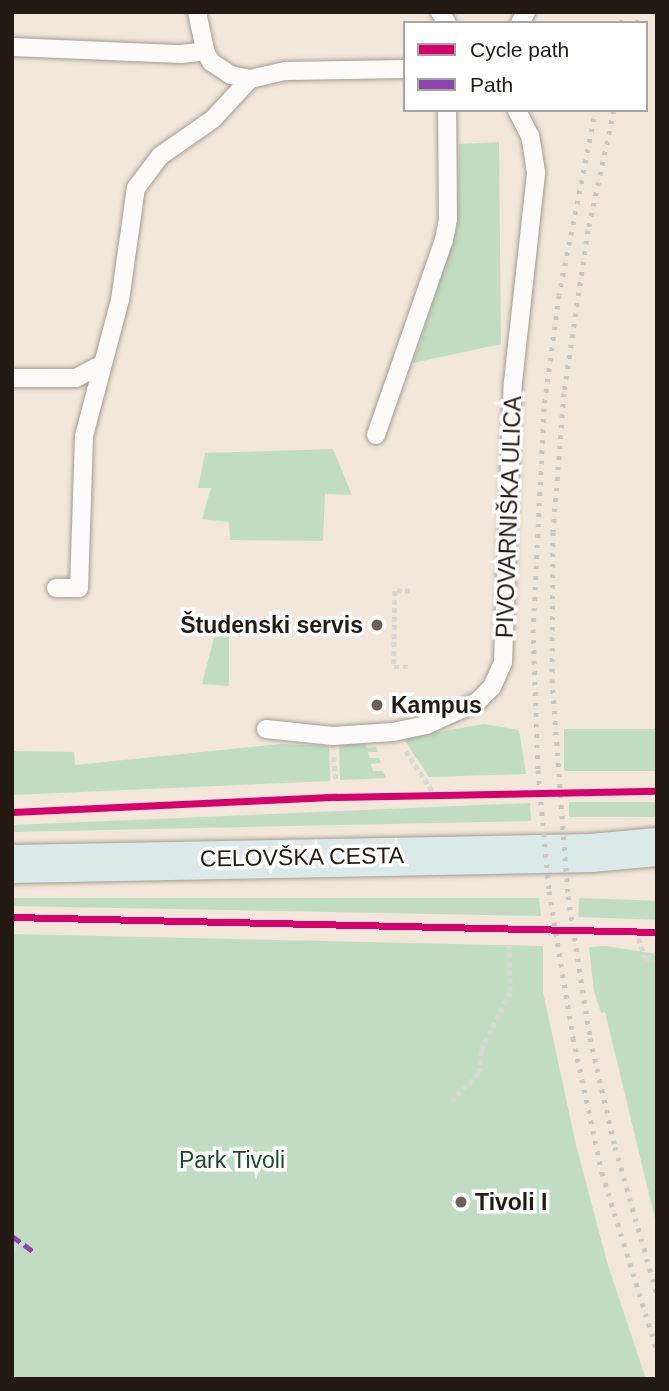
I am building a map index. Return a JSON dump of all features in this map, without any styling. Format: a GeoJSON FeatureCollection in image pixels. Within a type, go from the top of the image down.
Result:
{"type":"FeatureCollection","features":[{"type":"Feature","properties":{"kind":"main road","name":"CELOVŠKA CESTA"},"geometry":{"type":"LineString","coordinates":[[12,864],[591,853],[657,847]]}},
{"type":"Feature","properties":{"kind":"main road","name":"CELOVŠKA CESTA"},"geometry":{"type":"LineString","coordinates":[[591,853],[657,863]]}},
{"type":"Feature","properties":{"kind":"lane"},"geometry":{"type":"LineString","coordinates":[[197,12],[205,51],[221,69],[250,79],[286,71],[403,69]]}},
{"type":"Feature","properties":{"kind":"lane"},"geometry":{"type":"LineString","coordinates":[[12,47],[181,54],[205,51]]}},
{"type":"Feature","properties":{"kind":"lane"},"geometry":{"type":"LineString","coordinates":[[56,588],[79,588],[84,436],[100,365],[120,300],[136,188],[160,156],[213,119],[250,79]]}},
{"type":"Feature","properties":{"kind":"lane"},"geometry":{"type":"LineString","coordinates":[[376,435],[444,240],[448,219],[447,112]]}},
{"type":"Feature","properties":{"kind":"lane","name":"PIVOVARNIŠKA ULICA"},"geometry":{"type":"LineString","coordinates":[[266,729],[333,736],[393,732],[462,712],[492,687],[503,662],[513,382],[536,172],[530,136],[518,112]]}},
{"type":"Feature","properties":{"kind":"lane"},"geometry":{"type":"LineString","coordinates":[[12,378],[76,378],[100,365]]}},
{"type":"Feature","properties":{"kind":"path"},"geometry":{"type":"LineString","coordinates":[[410,592],[395,592],[394,667],[411,667]]}},
{"type":"Feature","properties":{"kind":"path"},"geometry":{"type":"LineString","coordinates":[[393,732],[434,794]]}},
{"type":"Feature","properties":{"kind":"path"},"geometry":{"type":"LineString","coordinates":[[334,745],[336,780]]}},
{"type":"Feature","properties":{"kind":"path"},"geometry":{"type":"LineString","coordinates":[[636,930],[645,958],[657,959]]}},
{"type":"Feature","properties":{"kind":"path"},"geometry":{"type":"LineString","coordinates":[[451,1101],[479,1073],[481,1049],[510,992],[509,946]]}},
{"type":"Feature","properties":{"kind":"path"},"geometry":{"type":"LineString","coordinates":[[12,1251],[20,1242]]}},
{"type":"Feature","properties":{"kind":"green space"},"geometry":{"type":"Polygon","coordinates":[[[499,142],[501,344],[413,363],[457,228],[459,144],[499,142]]]}},
{"type":"Feature","properties":{"kind":"green space"},"geometry":{"type":"Polygon","coordinates":[[[333,449],[352,495],[325,494],[323,541],[230,540],[229,522],[202,519],[211,488],[198,488],[205,453],[333,449]]]}},
{"type":"Feature","properties":{"kind":"green space"},"geometry":{"type":"Polygon","coordinates":[[[216,630],[229,631],[229,686],[202,684],[216,630]]]}},
{"type":"Feature","properties":{"kind":"green space"},"geometry":{"type":"Polygon","coordinates":[[[484,724],[519,730],[526,774],[429,777],[403,738],[484,724]]]}},
{"type":"Feature","properties":{"kind":"green space"},"geometry":{"type":"Polygon","coordinates":[[[564,729],[657,729],[657,771],[564,771],[564,729]]]}},
{"type":"Feature","properties":{"kind":"green space"},"geometry":{"type":"Polygon","coordinates":[[[365,743],[366,748],[376,747],[378,752],[368,752],[369,758],[379,758],[381,763],[371,764],[373,771],[383,771],[386,778],[340,780],[339,744],[365,743]]]}},
{"type":"Feature","properties":{"kind":"green space"},"geometry":{"type":"Polygon","coordinates":[[[281,744],[329,746],[330,781],[12,795],[12,751],[74,752],[75,765],[281,744]]]}},
{"type":"Feature","properties":{"kind":"green space"},"geometry":{"type":"Polygon","coordinates":[[[569,802],[657,802],[657,817],[569,817],[569,802]]]}},
{"type":"Feature","properties":{"kind":"green space"},"geometry":{"type":"Polygon","coordinates":[[[530,803],[531,821],[12,832],[12,825],[530,803]]]}},
{"type":"Feature","properties":{"kind":"green space"},"geometry":{"type":"Polygon","coordinates":[[[12,898],[539,898],[541,916],[12,906],[12,898]]]}},
{"type":"Feature","properties":{"kind":"green space"},"geometry":{"type":"Polygon","coordinates":[[[579,898],[657,901],[656,920],[578,917],[579,898]]]}},
{"type":"Feature","properties":{"kind":"green space","name":"Park Tivoli"},"geometry":{"type":"Polygon","coordinates":[[[12,934],[543,946],[543,992],[576,1145],[607,1262],[646,1379],[12,1379],[12,934]]]}},
{"type":"Feature","properties":{"kind":"green space"},"geometry":{"type":"Polygon","coordinates":[[[606,946],[657,954],[657,1227],[605,1012],[601,1013],[594,991],[589,947],[606,946]]]}},
{"type":"Feature","properties":{"kind":"railway"},"geometry":{"type":"LineString","coordinates":[[622,21],[624,12]]}},
{"type":"Feature","properties":{"kind":"railway"},"geometry":{"type":"LineString","coordinates":[[638,21],[640,12]]}},
{"type":"Feature","properties":{"kind":"railway"},"geometry":{"type":"LineString","coordinates":[[614,112],[588,230],[564,393],[553,532],[552,679],[568,896],[590,1038],[615,1147],[657,1294]]}},
{"type":"Feature","properties":{"kind":"railway"},"geometry":{"type":"LineString","coordinates":[[594,118],[559,295],[544,408],[533,629],[538,770],[549,891],[573,1038],[602,1173],[657,1351]]}},
{"type":"Feature","properties":{"kind":"marked path"},"geometry":{"type":"LineString","coordinates":[[12,1236],[33,1251]]}},
{"type":"Feature","properties":{"kind":"cycle path"},"geometry":{"type":"LineString","coordinates":[[12,812],[336,797],[657,791]]}},
{"type":"Feature","properties":{"kind":"cycle path"},"geometry":{"type":"LineString","coordinates":[[12,917],[657,932]]}},
{"type":"Feature","properties":{"kind":"place","name":"Študenski servis"},"geometry":{"type":"Point","coordinates":[377,625]}},
{"type":"Feature","properties":{"kind":"place","name":"Kampus"},"geometry":{"type":"Point","coordinates":[377,705]}},
{"type":"Feature","properties":{"kind":"place","name":"Tivoli I"},"geometry":{"type":"Point","coordinates":[461,1202]}}]}
